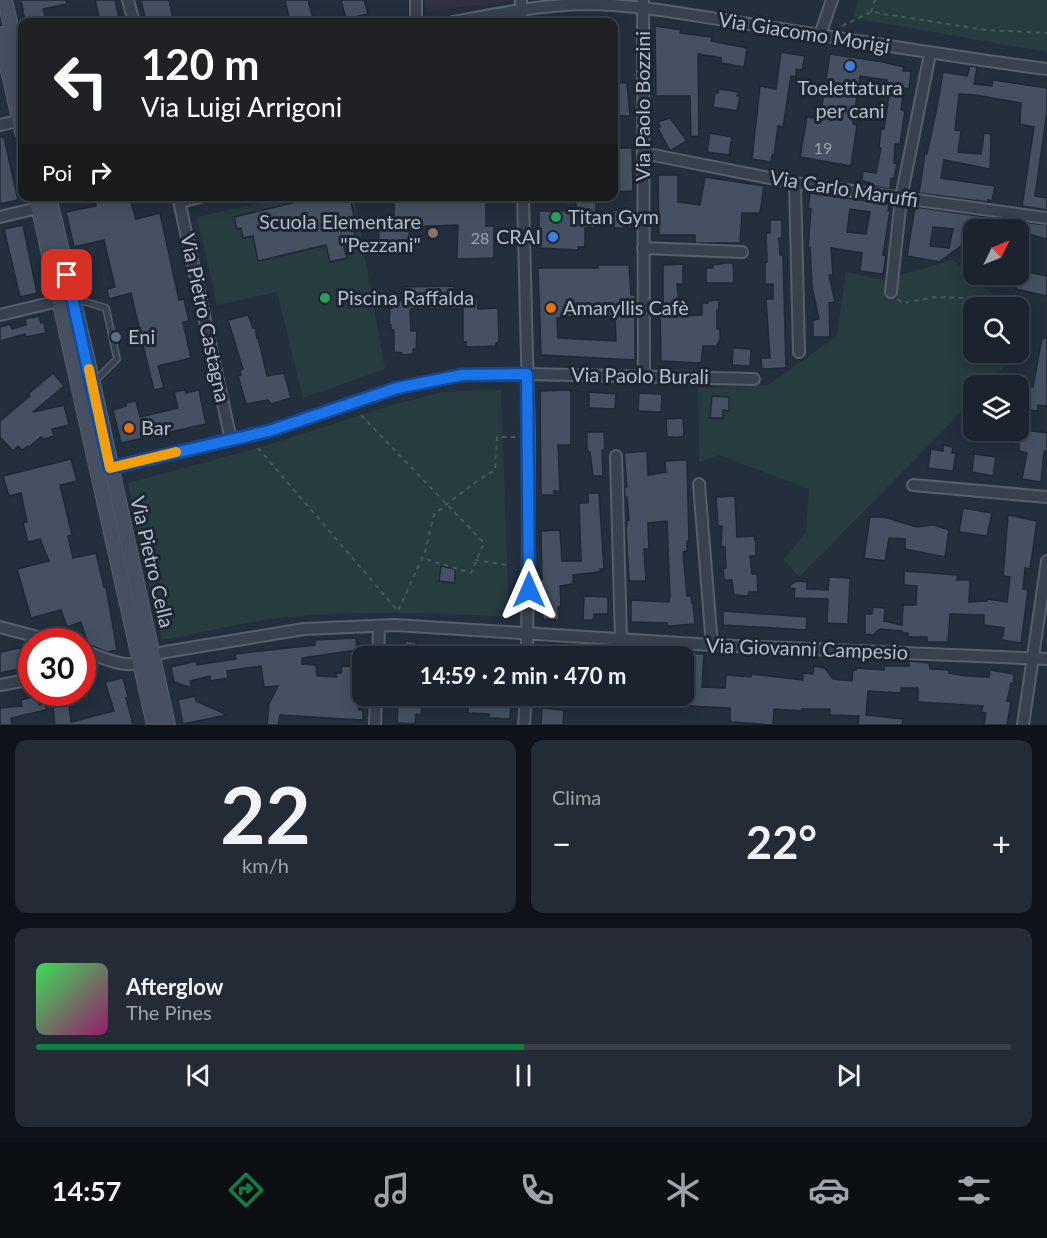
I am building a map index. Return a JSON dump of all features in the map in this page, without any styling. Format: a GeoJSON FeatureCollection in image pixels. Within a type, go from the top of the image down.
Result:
{"type":"FeatureCollection","features":[{"type":"Feature","properties":{"kind":"main road"},"geometry":{"type":"LineString","coordinates":[[5,0],[18,57]]}},
{"type":"Feature","properties":{"kind":"main road"},"geometry":{"type":"LineString","coordinates":[[0,34],[18,108]]}},
{"type":"Feature","properties":{"kind":"main road","name":"Via Pietro Cella"},"geometry":{"type":"LineString","coordinates":[[44,202],[73,298],[93,383],[104,470],[140,663],[154,725]]}},
{"type":"Feature","properties":{"kind":"main road","name":"Via Pietro Cella"},"geometry":{"type":"LineString","coordinates":[[44,202],[58,301],[153,655],[168,725]]}},
{"type":"Feature","properties":{"kind":"street"},"geometry":{"type":"LineString","coordinates":[[128,0],[133,18]]}},
{"type":"Feature","properties":{"kind":"street"},"geometry":{"type":"LineString","coordinates":[[416,0],[416,18]]}},
{"type":"Feature","properties":{"kind":"street"},"geometry":{"type":"LineString","coordinates":[[822,35],[832,0]]}},
{"type":"Feature","properties":{"kind":"street","name":"Via Giacomo Morigi"},"geometry":{"type":"LineString","coordinates":[[468,18],[521,4],[643,4],[930,54],[1047,69]]}},
{"type":"Feature","properties":{"kind":"street","name":"Via Paolo Bozzini"},"geometry":{"type":"LineString","coordinates":[[643,4],[644,376]]}},
{"type":"Feature","properties":{"kind":"street"},"geometry":{"type":"LineString","coordinates":[[891,292],[901,198],[930,54]]}},
{"type":"Feature","properties":{"kind":"street"},"geometry":{"type":"LineString","coordinates":[[0,125],[18,124]]}},
{"type":"Feature","properties":{"kind":"street","name":"Via Carlo Maruffi"},"geometry":{"type":"LineString","coordinates":[[643,153],[795,183],[1047,218]]}},
{"type":"Feature","properties":{"kind":"street"},"geometry":{"type":"LineString","coordinates":[[795,183],[799,352]]}},
{"type":"Feature","properties":{"kind":"street","name":"Via Pietro Castagna"},"geometry":{"type":"LineString","coordinates":[[179,201],[231,440]]}},
{"type":"Feature","properties":{"kind":"street"},"geometry":{"type":"LineString","coordinates":[[523,201],[529,436],[528,646]]}},
{"type":"Feature","properties":{"kind":"street"},"geometry":{"type":"LineString","coordinates":[[0,217],[44,202]]}},
{"type":"Feature","properties":{"kind":"street"},"geometry":{"type":"LineString","coordinates":[[643,248],[742,252]]}},
{"type":"Feature","properties":{"kind":"street"},"geometry":{"type":"LineString","coordinates":[[0,315],[73,298]]}},
{"type":"Feature","properties":{"kind":"street","name":"Via Paolo Burali"},"geometry":{"type":"LineString","coordinates":[[104,470],[269,431],[397,388],[462,375],[527,374],[754,379]]}},
{"type":"Feature","properties":{"kind":"street"},"geometry":{"type":"LineString","coordinates":[[616,456],[621,640]]}},
{"type":"Feature","properties":{"kind":"street"},"geometry":{"type":"LineString","coordinates":[[699,484],[712,645]]}},
{"type":"Feature","properties":{"kind":"street"},"geometry":{"type":"LineString","coordinates":[[913,485],[1047,497]]}},
{"type":"Feature","properties":{"kind":"street"},"geometry":{"type":"LineString","coordinates":[[1023,725],[1047,566]]}},
{"type":"Feature","properties":{"kind":"street","name":"Via Giovanni Campesio"},"geometry":{"type":"LineString","coordinates":[[140,663],[153,655],[304,630],[395,625],[712,645],[1047,659]]}},
{"type":"Feature","properties":{"kind":"street"},"geometry":{"type":"LineString","coordinates":[[378,646],[379,626]]}},
{"type":"Feature","properties":{"kind":"street"},"geometry":{"type":"LineString","coordinates":[[0,627],[18,632]]}},
{"type":"Feature","properties":{"kind":"street"},"geometry":{"type":"LineString","coordinates":[[96,654],[126,664],[140,663]]}},
{"type":"Feature","properties":{"kind":"street"},"geometry":{"type":"LineString","coordinates":[[0,685],[18,682]]}},
{"type":"Feature","properties":{"kind":"street"},"geometry":{"type":"LineString","coordinates":[[375,725],[376,706]]}},
{"type":"Feature","properties":{"kind":"street"},"geometry":{"type":"LineString","coordinates":[[524,725],[525,706]]}},
{"type":"Feature","properties":{"kind":"lane"},"geometry":{"type":"LineString","coordinates":[[73,298],[106,308],[117,359],[93,383]]}},
{"type":"Feature","properties":{"kind":"path"},"geometry":{"type":"LineString","coordinates":[[871,12],[875,0]]}},
{"type":"Feature","properties":{"kind":"path"},"geometry":{"type":"LineString","coordinates":[[822,35],[871,12],[986,30],[1047,33]]}},
{"type":"Feature","properties":{"kind":"path"},"geometry":{"type":"LineString","coordinates":[[891,292],[902,303],[936,297],[963,298]]}},
{"type":"Feature","properties":{"kind":"path"},"geometry":{"type":"LineString","coordinates":[[362,415],[484,543],[471,573],[422,558]]}},
{"type":"Feature","properties":{"kind":"path"},"geometry":{"type":"LineString","coordinates":[[258,448],[398,611],[422,558],[434,514],[495,470],[497,437],[529,436]]}},
{"type":"Feature","properties":{"kind":"path"},"geometry":{"type":"LineString","coordinates":[[476,560],[507,565]]}},
{"type":"Feature","properties":{"kind":"shaded area"},"geometry":{"type":"Polygon","coordinates":[[[426,0],[509,0],[509,1],[426,12],[426,0]]]}},
{"type":"Feature","properties":{"kind":"green space"},"geometry":{"type":"Polygon","coordinates":[[[858,0],[1047,0],[1047,52],[853,18],[858,0]]]}},
{"type":"Feature","properties":{"kind":"green space","name":"Piscina Raffalda"},"geometry":{"type":"Polygon","coordinates":[[[269,201],[355,201],[385,369],[303,398],[277,292],[217,305],[197,217],[269,201]]]}},
{"type":"Feature","properties":{"kind":"green space"},"geometry":{"type":"Polygon","coordinates":[[[953,260],[963,269],[963,285],[982,285],[996,297],[963,297],[963,363],[1008,363],[996,375],[963,375],[963,410],[799,577],[784,560],[806,532],[809,489],[719,455],[699,462],[698,388],[768,385],[837,336],[846,272],[883,280],[953,260]]]}},
{"type":"Feature","properties":{"kind":"green space"},"geometry":{"type":"Polygon","coordinates":[[[501,390],[509,617],[344,613],[257,621],[162,640],[128,483],[258,448],[393,405],[442,392],[501,390]]]}},
{"type":"Feature","properties":{"kind":"building"},"geometry":{"type":"Polygon","coordinates":[[[21,0],[66,0],[67,4],[43,9],[46,18],[24,18],[21,0]]]}},
{"type":"Feature","properties":{"kind":"building"},"geometry":{"type":"Polygon","coordinates":[[[95,0],[115,0],[119,18],[99,18],[95,0]]]}},
{"type":"Feature","properties":{"kind":"building"},"geometry":{"type":"Polygon","coordinates":[[[141,0],[169,0],[173,18],[145,18],[141,0]]]}},
{"type":"Feature","properties":{"kind":"building"},"geometry":{"type":"Polygon","coordinates":[[[285,0],[308,0],[313,18],[289,18],[285,0]]]}},
{"type":"Feature","properties":{"kind":"building"},"geometry":{"type":"Polygon","coordinates":[[[341,0],[364,0],[368,14],[346,18],[341,0]]]}},
{"type":"Feature","properties":{"kind":"building"},"geometry":{"type":"Polygon","coordinates":[[[655,26],[681,30],[680,33],[712,37],[711,41],[747,48],[744,67],[721,63],[721,58],[698,54],[699,136],[691,137],[690,96],[656,96],[655,26]]]}},
{"type":"Feature","properties":{"kind":"building"},"geometry":{"type":"Polygon","coordinates":[[[781,52],[805,56],[802,70],[796,69],[796,77],[791,76],[783,127],[778,126],[771,162],[752,159],[760,86],[776,89],[781,52]]]}},
{"type":"Feature","properties":{"kind":"building"},"geometry":{"type":"Polygon","coordinates":[[[830,54],[883,62],[904,67],[903,71],[911,71],[909,89],[904,88],[901,110],[905,111],[900,144],[895,144],[894,163],[897,164],[894,179],[891,178],[890,189],[871,186],[871,183],[862,181],[863,171],[876,173],[881,148],[879,148],[881,129],[884,129],[889,95],[885,95],[887,80],[860,76],[853,124],[857,125],[851,166],[800,157],[807,117],[820,119],[830,54]]]}},
{"type":"Feature","properties":{"kind":"building"},"geometry":{"type":"Polygon","coordinates":[[[970,66],[977,67],[974,84],[992,86],[993,80],[1047,88],[1047,111],[1035,196],[1047,198],[1047,210],[1022,206],[1034,127],[1020,124],[1021,103],[976,95],[959,94],[955,130],[961,131],[958,152],[981,154],[984,133],[991,134],[990,169],[944,160],[941,178],[995,186],[992,201],[919,193],[925,153],[927,154],[943,72],[967,76],[970,66]]]}},
{"type":"Feature","properties":{"kind":"building"},"geometry":{"type":"Polygon","coordinates":[[[618,82],[627,83],[630,116],[618,116],[618,82]]]}},
{"type":"Feature","properties":{"kind":"building"},"geometry":{"type":"Polygon","coordinates":[[[719,89],[738,92],[737,96],[740,96],[737,111],[713,107],[715,93],[718,93],[719,89]]]}},
{"type":"Feature","properties":{"kind":"building"},"geometry":{"type":"Polygon","coordinates":[[[670,118],[687,141],[670,151],[658,128],[660,127],[658,122],[670,118]]]}},
{"type":"Feature","properties":{"kind":"building"},"geometry":{"type":"Polygon","coordinates":[[[710,133],[732,137],[729,155],[707,152],[710,133]]]}},
{"type":"Feature","properties":{"kind":"building"},"geometry":{"type":"Polygon","coordinates":[[[0,137],[4,137],[18,200],[0,204],[0,137]]]}},
{"type":"Feature","properties":{"kind":"building"},"geometry":{"type":"Polygon","coordinates":[[[618,148],[632,148],[633,191],[618,192],[618,148]]]}},
{"type":"Feature","properties":{"kind":"building"},"geometry":{"type":"Polygon","coordinates":[[[658,175],[678,175],[678,202],[700,205],[705,177],[764,186],[760,213],[742,213],[740,243],[695,243],[695,235],[659,235],[658,175]]]}},
{"type":"Feature","properties":{"kind":"building"},"geometry":{"type":"Polygon","coordinates":[[[810,193],[889,204],[883,274],[860,271],[862,253],[831,248],[833,275],[829,275],[835,302],[829,303],[830,337],[813,337],[813,320],[819,319],[812,287],[810,248],[808,248],[811,209],[808,208],[810,193]],[[850,209],[847,232],[866,234],[870,212],[850,209]]]}},
{"type":"Feature","properties":{"kind":"building"},"geometry":{"type":"Polygon","coordinates":[[[95,201],[131,201],[136,219],[160,213],[179,300],[184,299],[189,321],[183,322],[191,358],[158,366],[164,388],[154,390],[142,341],[129,345],[126,330],[139,327],[131,293],[109,299],[107,289],[115,287],[104,240],[74,247],[66,212],[96,206],[95,201]]]}},
{"type":"Feature","properties":{"kind":"building"},"geometry":{"type":"Polygon","coordinates":[[[300,201],[351,201],[354,216],[351,217],[355,236],[342,239],[347,258],[330,262],[326,245],[258,261],[253,236],[243,238],[241,228],[237,229],[234,217],[300,201]]]}},
{"type":"Feature","properties":{"kind":"building"},"geometry":{"type":"Polygon","coordinates":[[[394,201],[486,201],[486,226],[494,226],[494,258],[457,259],[458,225],[428,226],[419,227],[419,230],[409,230],[410,251],[380,252],[378,226],[394,226],[394,201]]]}},
{"type":"Feature","properties":{"kind":"building"},"geometry":{"type":"Polygon","coordinates":[[[576,201],[596,201],[596,228],[585,228],[585,247],[578,247],[578,250],[539,248],[539,211],[576,211],[576,201]]]}},
{"type":"Feature","properties":{"kind":"building"},"geometry":{"type":"Polygon","coordinates":[[[915,207],[986,217],[986,219],[963,219],[961,246],[939,262],[907,256],[915,207]],[[933,227],[930,246],[949,248],[953,229],[933,227]]]}},
{"type":"Feature","properties":{"kind":"building"},"geometry":{"type":"Polygon","coordinates":[[[614,210],[631,210],[632,228],[614,228],[614,210]]]}},
{"type":"Feature","properties":{"kind":"building"},"geometry":{"type":"Polygon","coordinates":[[[770,220],[782,220],[782,238],[779,238],[780,255],[783,255],[786,368],[762,369],[761,358],[770,358],[766,299],[773,299],[773,284],[765,284],[765,262],[767,262],[766,233],[770,233],[770,220]]]}},
{"type":"Feature","properties":{"kind":"building"},"geometry":{"type":"Polygon","coordinates":[[[1029,223],[1047,225],[1047,239],[1029,234],[1029,223]]]}},
{"type":"Feature","properties":{"kind":"building"},"geometry":{"type":"Polygon","coordinates":[[[23,225],[37,293],[20,297],[4,229],[23,225]]]}},
{"type":"Feature","properties":{"kind":"building"},"geometry":{"type":"Polygon","coordinates":[[[733,263],[734,283],[706,283],[706,268],[733,263]]]}},
{"type":"Feature","properties":{"kind":"building"},"geometry":{"type":"Polygon","coordinates":[[[683,264],[683,284],[677,284],[680,316],[702,315],[702,303],[719,300],[717,329],[720,329],[720,339],[717,346],[703,346],[701,363],[661,361],[660,303],[663,303],[663,265],[683,264]]]}},
{"type":"Feature","properties":{"kind":"building"},"geometry":{"type":"Polygon","coordinates":[[[598,265],[629,265],[631,295],[635,295],[635,360],[541,355],[538,268],[598,268],[598,265]],[[615,316],[557,318],[558,338],[616,341],[615,316]]]}},
{"type":"Feature","properties":{"kind":"building"},"geometry":{"type":"Polygon","coordinates":[[[1029,272],[1047,276],[1047,296],[1016,289],[1016,285],[1029,285],[1029,272]]]}},
{"type":"Feature","properties":{"kind":"building"},"geometry":{"type":"Polygon","coordinates":[[[454,286],[455,297],[477,297],[478,309],[498,308],[499,342],[496,346],[466,347],[466,342],[463,342],[463,309],[410,309],[411,331],[417,331],[416,349],[413,349],[413,354],[402,355],[402,353],[394,352],[394,330],[391,330],[389,324],[390,308],[393,308],[393,302],[401,301],[403,287],[454,286]]]}},
{"type":"Feature","properties":{"kind":"building"},"geometry":{"type":"Polygon","coordinates":[[[248,315],[258,337],[267,376],[284,373],[291,398],[271,404],[268,400],[246,404],[238,376],[241,375],[240,370],[243,369],[228,320],[248,315]]]}},
{"type":"Feature","properties":{"kind":"building"},"geometry":{"type":"Polygon","coordinates":[[[39,316],[41,323],[44,322],[46,333],[26,337],[25,334],[0,341],[0,327],[10,324],[12,329],[26,325],[25,319],[39,316]]]}},
{"type":"Feature","properties":{"kind":"building"},"geometry":{"type":"Polygon","coordinates":[[[1042,338],[1047,338],[1047,406],[1038,405],[1038,411],[1029,410],[1029,386],[1033,387],[1042,338]]]}},
{"type":"Feature","properties":{"kind":"building"},"geometry":{"type":"Polygon","coordinates":[[[733,348],[751,349],[750,366],[732,365],[733,348]]]}},
{"type":"Feature","properties":{"kind":"building"},"geometry":{"type":"Polygon","coordinates":[[[53,373],[64,386],[33,412],[64,405],[69,425],[52,429],[54,436],[44,439],[41,437],[29,447],[22,450],[18,446],[13,451],[0,437],[0,421],[53,373]]]}},
{"type":"Feature","properties":{"kind":"building"},"geometry":{"type":"Polygon","coordinates":[[[185,390],[186,393],[199,390],[206,424],[121,443],[113,410],[136,401],[140,417],[178,408],[174,392],[185,390]]]}},
{"type":"Feature","properties":{"kind":"building"},"geometry":{"type":"Polygon","coordinates":[[[571,390],[571,445],[558,445],[560,491],[554,491],[554,495],[541,495],[540,391],[571,390]]]}},
{"type":"Feature","properties":{"kind":"building"},"geometry":{"type":"Polygon","coordinates":[[[589,392],[616,394],[615,409],[589,408],[589,392]]]}},
{"type":"Feature","properties":{"kind":"building"},"geometry":{"type":"Polygon","coordinates":[[[639,393],[662,394],[661,412],[638,411],[639,393]]]}},
{"type":"Feature","properties":{"kind":"building"},"geometry":{"type":"Polygon","coordinates":[[[712,396],[729,397],[729,411],[723,410],[723,418],[710,418],[712,396]]]}},
{"type":"Feature","properties":{"kind":"building"},"geometry":{"type":"Polygon","coordinates":[[[683,418],[684,436],[667,437],[666,419],[683,418]]]}},
{"type":"Feature","properties":{"kind":"building"},"geometry":{"type":"Polygon","coordinates":[[[1029,431],[1047,433],[1047,452],[1044,451],[1041,482],[1022,479],[1027,453],[1019,451],[1019,444],[1012,444],[1012,441],[1029,441],[1029,431]]]}},
{"type":"Feature","properties":{"kind":"building"},"geometry":{"type":"Polygon","coordinates":[[[587,432],[604,432],[603,476],[593,476],[587,446],[587,432]]]}},
{"type":"Feature","properties":{"kind":"building"},"geometry":{"type":"Polygon","coordinates":[[[943,445],[953,447],[952,453],[956,453],[953,471],[928,468],[931,449],[943,451],[943,445]]]}},
{"type":"Feature","properties":{"kind":"building"},"geometry":{"type":"Polygon","coordinates":[[[647,451],[648,475],[666,472],[665,461],[687,460],[689,541],[687,541],[687,551],[683,552],[687,596],[691,596],[693,603],[695,624],[668,626],[667,623],[631,622],[631,600],[669,602],[670,597],[667,521],[648,523],[649,549],[644,549],[646,581],[629,581],[626,530],[627,520],[629,520],[624,487],[627,487],[624,453],[647,451]]]}},
{"type":"Feature","properties":{"kind":"building"},"geometry":{"type":"Polygon","coordinates":[[[974,454],[996,457],[993,476],[972,472],[974,454]]]}},
{"type":"Feature","properties":{"kind":"building"},"geometry":{"type":"Polygon","coordinates":[[[71,459],[77,481],[60,485],[72,535],[68,536],[73,558],[96,553],[104,587],[106,587],[117,650],[107,652],[96,647],[96,628],[83,628],[81,622],[67,627],[61,610],[31,618],[17,569],[49,561],[40,539],[28,542],[23,523],[27,522],[21,493],[9,496],[3,476],[71,459]]]}},
{"type":"Feature","properties":{"kind":"building"},"geometry":{"type":"Polygon","coordinates":[[[588,493],[599,493],[604,569],[600,569],[600,572],[573,575],[573,584],[560,586],[559,620],[543,619],[540,579],[542,579],[541,531],[560,530],[562,561],[581,561],[579,503],[588,503],[588,493]]]}},
{"type":"Feature","properties":{"kind":"building"},"geometry":{"type":"Polygon","coordinates":[[[735,496],[737,537],[754,536],[756,544],[756,556],[750,556],[752,574],[757,574],[758,592],[749,592],[748,596],[734,595],[732,580],[724,580],[725,547],[721,547],[722,526],[718,526],[716,497],[735,496]]]}},
{"type":"Feature","properties":{"kind":"building"},"geometry":{"type":"Polygon","coordinates":[[[963,508],[992,513],[987,536],[959,532],[963,508]]]}},
{"type":"Feature","properties":{"kind":"building"},"geometry":{"type":"Polygon","coordinates":[[[1008,515],[1037,521],[1030,569],[1025,568],[1023,589],[1028,590],[1021,643],[1002,640],[1004,628],[984,625],[984,615],[950,614],[948,642],[927,642],[927,637],[908,637],[908,633],[902,633],[902,631],[880,629],[873,635],[865,634],[865,614],[872,614],[873,607],[885,608],[884,621],[902,625],[903,605],[916,605],[917,586],[904,585],[904,571],[958,575],[957,580],[970,580],[969,602],[987,601],[987,599],[1007,602],[1010,577],[1003,576],[1008,515]]]}},
{"type":"Feature","properties":{"kind":"building"},"geometry":{"type":"Polygon","coordinates":[[[870,517],[884,517],[916,527],[934,525],[949,530],[945,557],[905,549],[905,539],[889,538],[885,561],[864,558],[870,517]]]}},
{"type":"Feature","properties":{"kind":"building"},"geometry":{"type":"Polygon","coordinates":[[[441,566],[455,569],[455,583],[439,581],[441,566]]]}},
{"type":"Feature","properties":{"kind":"building"},"geometry":{"type":"Polygon","coordinates":[[[829,577],[850,578],[848,624],[827,623],[828,599],[794,598],[795,589],[788,587],[796,581],[807,582],[807,589],[828,590],[829,577]]]}},
{"type":"Feature","properties":{"kind":"building"},"geometry":{"type":"Polygon","coordinates":[[[584,596],[608,597],[608,614],[594,614],[593,620],[583,620],[584,596]]]}},
{"type":"Feature","properties":{"kind":"building"},"geometry":{"type":"Polygon","coordinates":[[[723,611],[807,617],[806,630],[723,625],[723,611]]]}},
{"type":"Feature","properties":{"kind":"building"},"geometry":{"type":"Polygon","coordinates":[[[356,638],[357,646],[352,646],[352,651],[302,658],[302,664],[316,665],[317,676],[337,677],[336,673],[341,673],[342,666],[352,666],[352,706],[359,706],[359,710],[363,710],[363,720],[280,715],[278,725],[267,725],[269,704],[278,686],[264,687],[261,666],[227,671],[228,678],[210,681],[210,676],[190,681],[192,688],[174,682],[171,667],[196,661],[197,665],[236,659],[235,654],[315,645],[315,640],[356,638]]]}},
{"type":"Feature","properties":{"kind":"building"},"geometry":{"type":"Polygon","coordinates":[[[405,641],[428,646],[405,646],[405,641]]]}},
{"type":"Feature","properties":{"kind":"building"},"geometry":{"type":"Polygon","coordinates":[[[18,648],[18,669],[0,673],[0,652],[18,648]]]}},
{"type":"Feature","properties":{"kind":"building"},"geometry":{"type":"Polygon","coordinates":[[[694,654],[704,654],[702,687],[725,688],[726,675],[751,677],[751,674],[803,680],[803,673],[813,674],[814,666],[825,668],[833,679],[852,681],[853,670],[856,668],[884,670],[884,666],[909,666],[909,661],[929,663],[930,669],[949,670],[949,673],[967,676],[989,677],[990,670],[1014,674],[1014,683],[1011,683],[1007,701],[1011,702],[1007,725],[984,725],[986,713],[981,712],[983,706],[918,702],[918,688],[901,688],[901,693],[868,691],[866,715],[903,719],[902,725],[858,725],[859,716],[830,715],[830,709],[802,709],[802,711],[774,709],[773,725],[732,722],[730,721],[730,708],[690,706],[694,706],[694,654]]]}},
{"type":"Feature","properties":{"kind":"building"},"geometry":{"type":"Polygon","coordinates":[[[123,678],[133,725],[55,725],[53,707],[69,706],[71,722],[114,711],[105,682],[123,678]]]}},
{"type":"Feature","properties":{"kind":"building"},"geometry":{"type":"Polygon","coordinates":[[[195,696],[196,701],[227,715],[183,724],[178,700],[195,696]]]}},
{"type":"Feature","properties":{"kind":"building"},"geometry":{"type":"Polygon","coordinates":[[[46,706],[46,710],[11,718],[12,725],[0,725],[0,708],[46,706]]]}},
{"type":"Feature","properties":{"kind":"building"},"geometry":{"type":"Polygon","coordinates":[[[398,706],[422,706],[421,715],[416,714],[415,724],[397,723],[398,706]]]}},
{"type":"Feature","properties":{"kind":"building"},"geometry":{"type":"Polygon","coordinates":[[[468,706],[511,706],[510,719],[489,718],[489,714],[468,713],[468,706]]]}},
{"type":"Feature","properties":{"kind":"building"},"geometry":{"type":"Polygon","coordinates":[[[542,708],[564,710],[563,725],[541,725],[542,708]]]}},
{"type":"Feature","properties":{"kind":"slow traffic"},"geometry":{"type":"LineString","coordinates":[[89,369],[110,468],[176,452]]}},
{"type":"Feature","properties":{"kind":"place","name":"Toelettatura per cani"},"geometry":{"type":"Point","coordinates":[850,66]}},
{"type":"Feature","properties":{"kind":"place","name":"Titan Gym"},"geometry":{"type":"Point","coordinates":[556,217]}},
{"type":"Feature","properties":{"kind":"place","name":"Scuola Elementare \"Pezzani\""},"geometry":{"type":"Point","coordinates":[433,233]}},
{"type":"Feature","properties":{"kind":"place","name":"CRAI"},"geometry":{"type":"Point","coordinates":[553,237]}},
{"type":"Feature","properties":{"kind":"place","name":"Piscina Raffalda"},"geometry":{"type":"Point","coordinates":[325,298]}},
{"type":"Feature","properties":{"kind":"place","name":"Amaryllis Cafè"},"geometry":{"type":"Point","coordinates":[551,308]}},
{"type":"Feature","properties":{"kind":"place","name":"Eni"},"geometry":{"type":"Point","coordinates":[116,337]}},
{"type":"Feature","properties":{"kind":"place","name":"Bar"},"geometry":{"type":"Point","coordinates":[129,428]}},
{"type":"Feature","properties":{"kind":"route"},"geometry":{"type":"LineString","coordinates":[[67,275],[93,383],[110,468],[269,431],[397,388],[462,375],[527,374],[529,590]]}}]}
